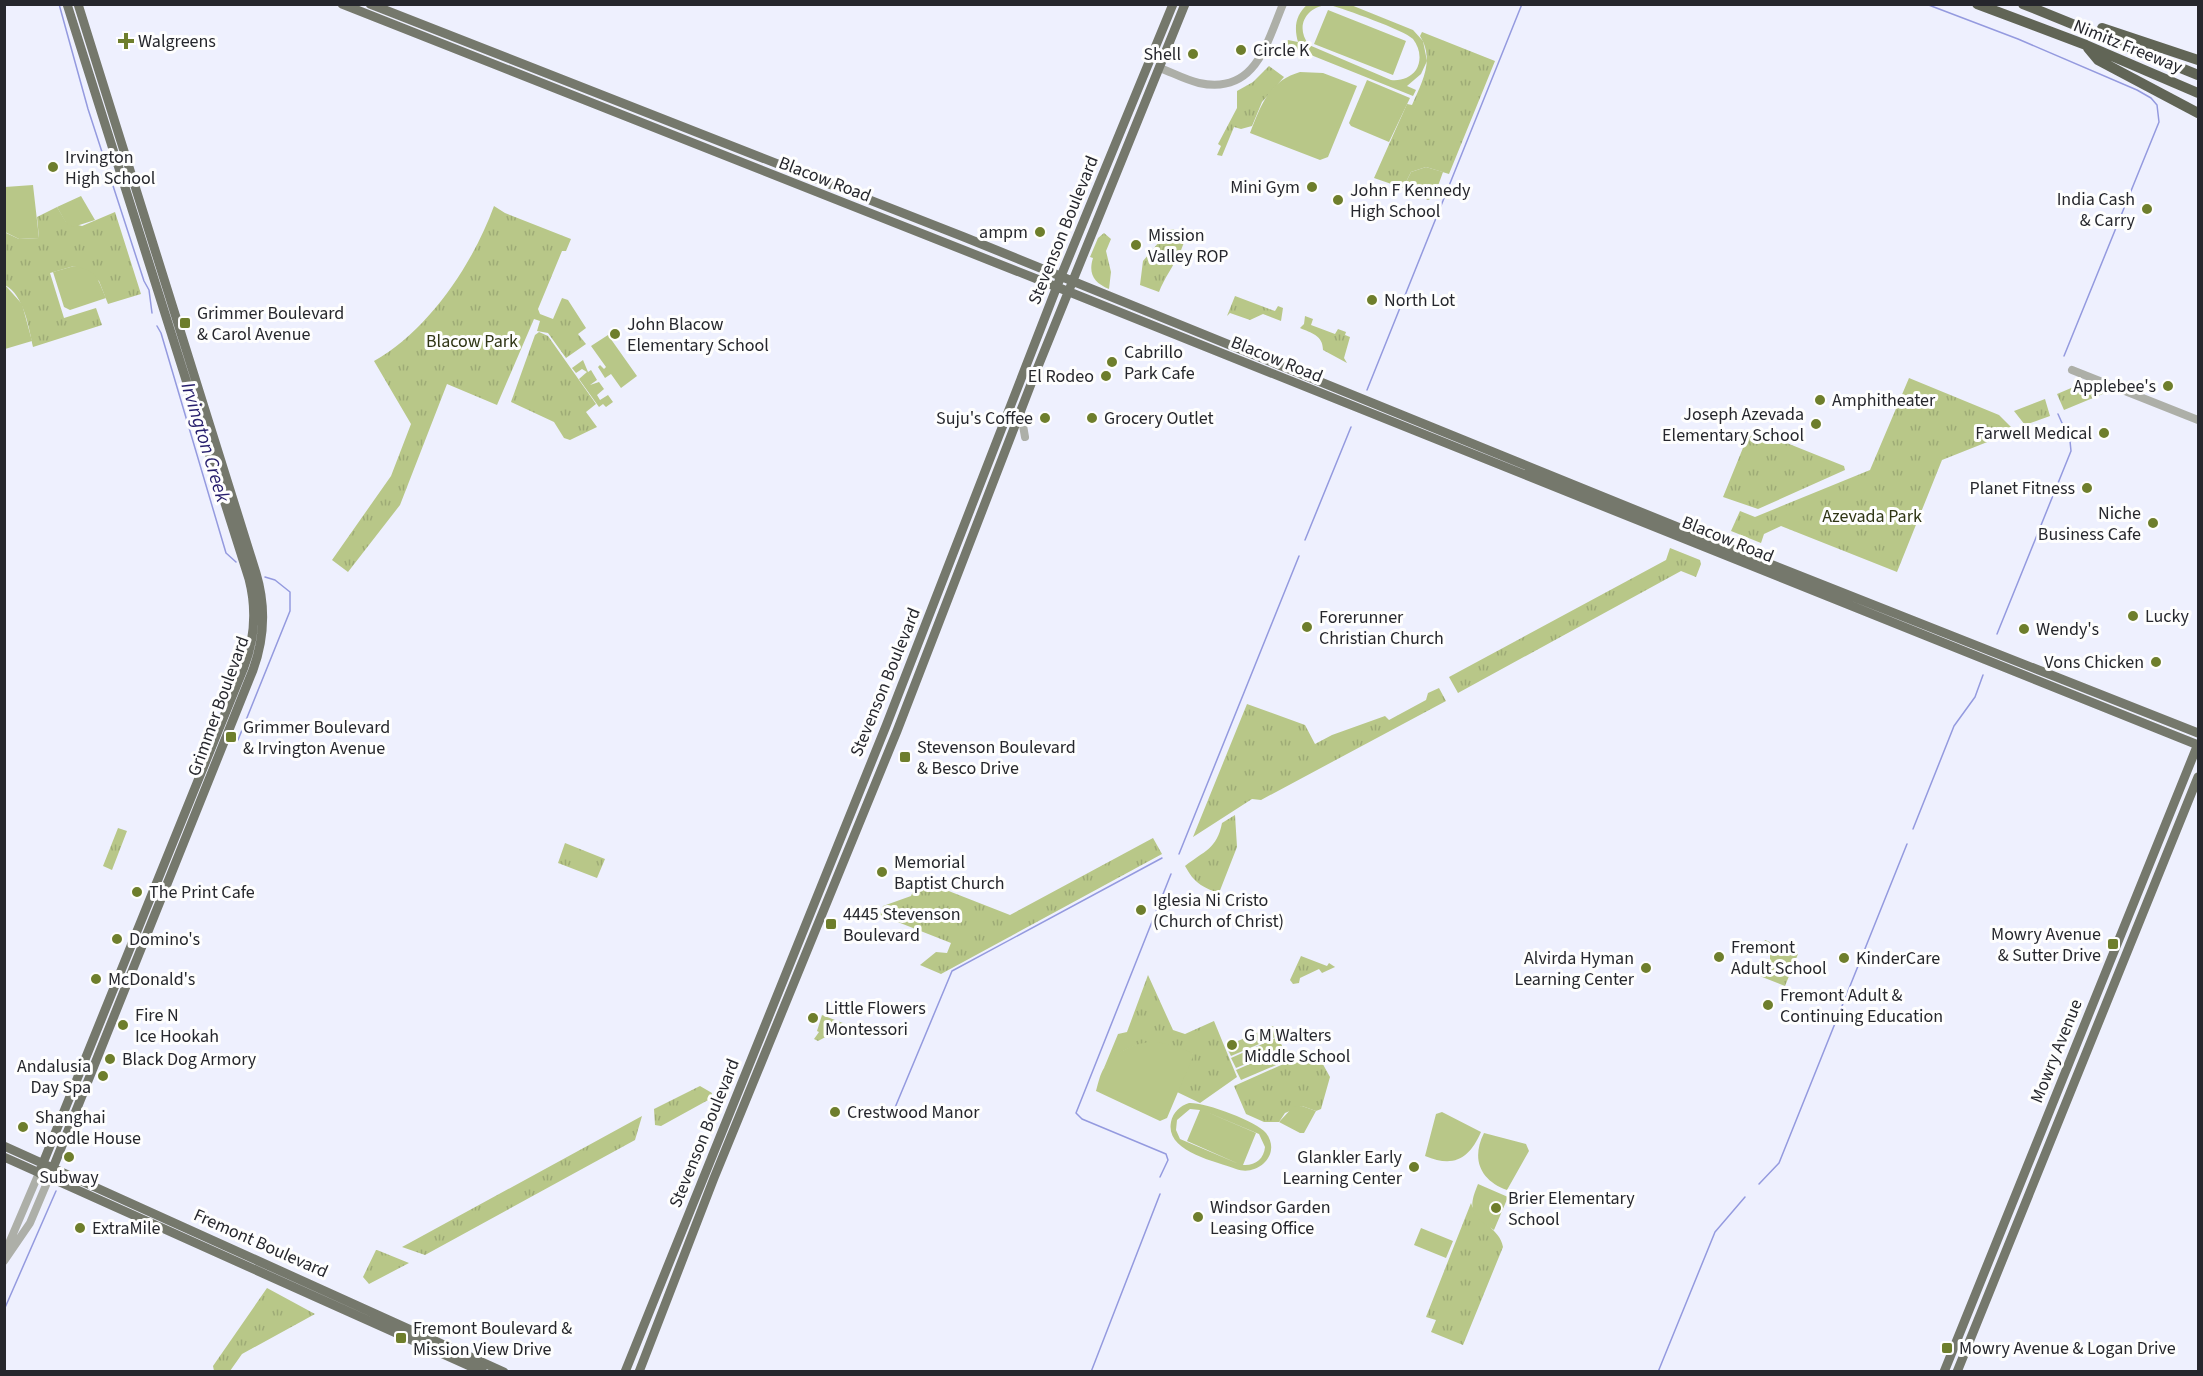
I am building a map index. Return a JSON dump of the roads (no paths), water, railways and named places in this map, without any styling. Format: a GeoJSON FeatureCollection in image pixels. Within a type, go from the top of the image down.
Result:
{"type":"FeatureCollection","features":[{"type":"Feature","properties":{"kind":"highway","name":"Nimitz Freeway"},"geometry":{"type":"LineString","coordinates":[[1977,4],[2086,45],[2199,93]]}},
{"type":"Feature","properties":{"kind":"highway","name":"Nimitz Freeway"},"geometry":{"type":"LineString","coordinates":[[2026,4],[2199,75]]}},
{"type":"Feature","properties":{"kind":"highway"},"geometry":{"type":"LineString","coordinates":[[2026,4],[2199,60]]}},
{"type":"Feature","properties":{"kind":"highway"},"geometry":{"type":"LineString","coordinates":[[2086,45],[2098,60],[2199,113]]}},
{"type":"Feature","properties":{"kind":"main road","name":"Grimmer Boulevard"},"geometry":{"type":"LineString","coordinates":[[39,1173],[244,667],[252,640],[255,618],[249,579],[67,4]]}},
{"type":"Feature","properties":{"kind":"main road","name":"Grimmer Boulevard"},"geometry":{"type":"LineString","coordinates":[[49,1178],[255,664],[261,643],[264,616],[260,583],[78,4]]}},
{"type":"Feature","properties":{"kind":"main road","name":"Blacow Road"},"geometry":{"type":"LineString","coordinates":[[342,4],[1069,291],[2198,745]]}},
{"type":"Feature","properties":{"kind":"main road","name":"Blacow Road"},"geometry":{"type":"LineString","coordinates":[[370,4],[1061,276],[1717,543],[2199,733]]}},
{"type":"Feature","properties":{"kind":"main road","name":"Stevenson Boulevard"},"geometry":{"type":"LineString","coordinates":[[625,1371],[886,726],[1061,276],[1173,4]]}},
{"type":"Feature","properties":{"kind":"main road","name":"Stevenson Boulevard"},"geometry":{"type":"LineString","coordinates":[[639,1371],[714,1178],[897,731],[1020,414],[1185,4]]}},
{"type":"Feature","properties":{"kind":"main road"},"geometry":{"type":"LineString","coordinates":[[1150,325],[1162,323],[1179,329],[1193,329]]}},
{"type":"Feature","properties":{"kind":"main road"},"geometry":{"type":"LineString","coordinates":[[2187,728],[2199,724]]}},
{"type":"Feature","properties":{"kind":"main road","name":"Mowry Avenue"},"geometry":{"type":"LineString","coordinates":[[1944,1371],[2198,745]]}},
{"type":"Feature","properties":{"kind":"main road","name":"Mowry Avenue"},"geometry":{"type":"LineString","coordinates":[[1957,1371],[2199,777]]}},
{"type":"Feature","properties":{"kind":"main road","name":"Fremont Boulevard"},"geometry":{"type":"LineString","coordinates":[[4,1146],[430,1344],[483,1371]]}},
{"type":"Feature","properties":{"kind":"main road","name":"Fremont Boulevard"},"geometry":{"type":"LineString","coordinates":[[4,1157],[430,1344],[504,1371]]}},
{"type":"Feature","properties":{"kind":"street"},"geometry":{"type":"LineString","coordinates":[[1160,68],[1198,83],[1218,85],[1236,81],[1249,73],[1259,61],[1283,4]]}},
{"type":"Feature","properties":{"kind":"street"},"geometry":{"type":"LineString","coordinates":[[2072,370],[2199,420]]}},
{"type":"Feature","properties":{"kind":"street"},"geometry":{"type":"LineString","coordinates":[[1020,414],[1025,437]]}},
{"type":"Feature","properties":{"kind":"street","name":"Grimmer Boulevard"},"geometry":{"type":"LineString","coordinates":[[4,1254],[39,1173]]}},
{"type":"Feature","properties":{"kind":"street","name":"Grimmer Boulevard"},"geometry":{"type":"LineString","coordinates":[[4,1261],[30,1223],[49,1178]]}},
{"type":"Feature","properties":{"kind":"waterway","name":"Irvington Creek"},"geometry":{"type":"LineString","coordinates":[[59,4],[88,109],[144,281],[149,290],[152,313]]}},
{"type":"Feature","properties":{"kind":"waterway"},"geometry":{"type":"LineString","coordinates":[[1367,390],[1522,4]]}},
{"type":"Feature","properties":{"kind":"waterway"},"geometry":{"type":"LineString","coordinates":[[1926,4],[2018,39],[2137,90],[2151,98],[2157,105],[2159,122],[2064,356]]}},
{"type":"Feature","properties":{"kind":"waterway","name":"Irvington Creek"},"geometry":{"type":"LineString","coordinates":[[157,326],[226,553],[236,562]]}},
{"type":"Feature","properties":{"kind":"waterway"},"geometry":{"type":"LineString","coordinates":[[1997,634],[2071,451],[2070,441],[2058,414]]}},
{"type":"Feature","properties":{"kind":"waterway"},"geometry":{"type":"LineString","coordinates":[[1305,540],[1351,427]]}},
{"type":"Feature","properties":{"kind":"waterway"},"geometry":{"type":"LineString","coordinates":[[1179,854],[1299,556]]}},
{"type":"Feature","properties":{"kind":"waterway","name":"Irvington Creek"},"geometry":{"type":"LineString","coordinates":[[238,740],[290,611],[290,592],[275,580],[265,577]]}},
{"type":"Feature","properties":{"kind":"waterway"},"geometry":{"type":"LineString","coordinates":[[1913,829],[1954,726],[1975,697],[1983,675]]}},
{"type":"Feature","properties":{"kind":"waterway"},"geometry":{"type":"LineString","coordinates":[[1759,1184],[1779,1163],[1907,844]]}},
{"type":"Feature","properties":{"kind":"waterway"},"geometry":{"type":"LineString","coordinates":[[894,1110],[952,971],[1162,858]]}},
{"type":"Feature","properties":{"kind":"waterway"},"geometry":{"type":"LineString","coordinates":[[1160,1177],[1168,1160],[1166,1154],[1082,1119],[1076,1113],[1171,874]]}},
{"type":"Feature","properties":{"kind":"waterway","name":"Irvington Creek"},"geometry":{"type":"LineString","coordinates":[[4,1310],[56,1191]]}},
{"type":"Feature","properties":{"kind":"waterway"},"geometry":{"type":"LineString","coordinates":[[1091,1372],[1160,1194]]}},
{"type":"Feature","properties":{"kind":"waterway"},"geometry":{"type":"LineString","coordinates":[[1658,1372],[1715,1232],[1745,1197]]}},
{"type":"Feature","properties":{"kind":"place","name":"Walgreens"},"geometry":{"type":"Point","coordinates":[126,41]}},
{"type":"Feature","properties":{"kind":"place","name":"Circle K"},"geometry":{"type":"Point","coordinates":[1241,50]}},
{"type":"Feature","properties":{"kind":"place","name":"Shell"},"geometry":{"type":"Point","coordinates":[1193,54]}},
{"type":"Feature","properties":{"kind":"place","name":"Irvington High School"},"geometry":{"type":"Point","coordinates":[53,167]}},
{"type":"Feature","properties":{"kind":"place","name":"Mini Gym"},"geometry":{"type":"Point","coordinates":[1312,187]}},
{"type":"Feature","properties":{"kind":"place","name":"John F Kennedy High School"},"geometry":{"type":"Point","coordinates":[1338,200]}},
{"type":"Feature","properties":{"kind":"place","name":"India Cash & Carry"},"geometry":{"type":"Point","coordinates":[2147,209]}},
{"type":"Feature","properties":{"kind":"place","name":"ampm"},"geometry":{"type":"Point","coordinates":[1040,232]}},
{"type":"Feature","properties":{"kind":"place","name":"Mission Valley ROP"},"geometry":{"type":"Point","coordinates":[1136,245]}},
{"type":"Feature","properties":{"kind":"place","name":"North Lot"},"geometry":{"type":"Point","coordinates":[1372,300]}},
{"type":"Feature","properties":{"kind":"place","name":"Grimmer Boulevard & Carol Avenue"},"geometry":{"type":"Point","coordinates":[185,323]}},
{"type":"Feature","properties":{"kind":"place","name":"John Blacow Elementary School"},"geometry":{"type":"Point","coordinates":[615,334]}},
{"type":"Feature","properties":{"kind":"place","name":"Cabrillo Park Cafe"},"geometry":{"type":"Point","coordinates":[1112,362]}},
{"type":"Feature","properties":{"kind":"place","name":"El Rodeo"},"geometry":{"type":"Point","coordinates":[1106,376]}},
{"type":"Feature","properties":{"kind":"place","name":"Applebee's"},"geometry":{"type":"Point","coordinates":[2168,386]}},
{"type":"Feature","properties":{"kind":"place","name":"Amphitheater"},"geometry":{"type":"Point","coordinates":[1820,400]}},
{"type":"Feature","properties":{"kind":"place","name":"Suju's Coffee"},"geometry":{"type":"Point","coordinates":[1045,418]}},
{"type":"Feature","properties":{"kind":"place","name":"Grocery Outlet"},"geometry":{"type":"Point","coordinates":[1092,418]}},
{"type":"Feature","properties":{"kind":"place","name":"Joseph Azevada Elementary School"},"geometry":{"type":"Point","coordinates":[1816,424]}},
{"type":"Feature","properties":{"kind":"place","name":"Farwell Medical"},"geometry":{"type":"Point","coordinates":[2104,433]}},
{"type":"Feature","properties":{"kind":"place","name":"Planet Fitness"},"geometry":{"type":"Point","coordinates":[2087,488]}},
{"type":"Feature","properties":{"kind":"place","name":"Niche Business Cafe"},"geometry":{"type":"Point","coordinates":[2153,523]}},
{"type":"Feature","properties":{"kind":"place","name":"Lucky"},"geometry":{"type":"Point","coordinates":[2133,616]}},
{"type":"Feature","properties":{"kind":"place","name":"Forerunner Christian Church"},"geometry":{"type":"Point","coordinates":[1307,627]}},
{"type":"Feature","properties":{"kind":"place","name":"Wendy's"},"geometry":{"type":"Point","coordinates":[2024,629]}},
{"type":"Feature","properties":{"kind":"place","name":"Vons Chicken"},"geometry":{"type":"Point","coordinates":[2156,662]}},
{"type":"Feature","properties":{"kind":"place","name":"Grimmer Boulevard & Irvington Avenue"},"geometry":{"type":"Point","coordinates":[231,737]}},
{"type":"Feature","properties":{"kind":"place","name":"Stevenson Boulevard & Besco Drive"},"geometry":{"type":"Point","coordinates":[905,757]}},
{"type":"Feature","properties":{"kind":"place","name":"Memorial Baptist Church"},"geometry":{"type":"Point","coordinates":[882,872]}},
{"type":"Feature","properties":{"kind":"place","name":"The Print Cafe"},"geometry":{"type":"Point","coordinates":[137,892]}},
{"type":"Feature","properties":{"kind":"place","name":"Iglesia Ni Cristo (Church of Christ)"},"geometry":{"type":"Point","coordinates":[1141,910]}},
{"type":"Feature","properties":{"kind":"place","name":"4445 Stevenson Boulevard"},"geometry":{"type":"Point","coordinates":[831,924]}},
{"type":"Feature","properties":{"kind":"place","name":"Domino's"},"geometry":{"type":"Point","coordinates":[117,939]}},
{"type":"Feature","properties":{"kind":"place","name":"Mowry Avenue & Sutter Drive"},"geometry":{"type":"Point","coordinates":[2113,944]}},
{"type":"Feature","properties":{"kind":"place","name":"Fremont Adult School"},"geometry":{"type":"Point","coordinates":[1719,957]}},
{"type":"Feature","properties":{"kind":"place","name":"KinderCare"},"geometry":{"type":"Point","coordinates":[1844,958]}},
{"type":"Feature","properties":{"kind":"place","name":"Alvirda Hyman Learning Center"},"geometry":{"type":"Point","coordinates":[1646,968]}},
{"type":"Feature","properties":{"kind":"place","name":"McDonald's"},"geometry":{"type":"Point","coordinates":[96,979]}},
{"type":"Feature","properties":{"kind":"place","name":"Fremont Adult & Continuing Education"},"geometry":{"type":"Point","coordinates":[1768,1005]}},
{"type":"Feature","properties":{"kind":"place","name":"Little Flowers Montessori"},"geometry":{"type":"Point","coordinates":[813,1018]}},
{"type":"Feature","properties":{"kind":"place","name":"Fire N Ice Hookah"},"geometry":{"type":"Point","coordinates":[123,1025]}},
{"type":"Feature","properties":{"kind":"place","name":"G M Walters Middle School"},"geometry":{"type":"Point","coordinates":[1232,1045]}},
{"type":"Feature","properties":{"kind":"place","name":"Black Dog Armory"},"geometry":{"type":"Point","coordinates":[110,1059]}},
{"type":"Feature","properties":{"kind":"place","name":"Andalusia Day Spa"},"geometry":{"type":"Point","coordinates":[103,1076]}},
{"type":"Feature","properties":{"kind":"place","name":"Crestwood Manor"},"geometry":{"type":"Point","coordinates":[835,1112]}},
{"type":"Feature","properties":{"kind":"place","name":"Shanghai Noodle House"},"geometry":{"type":"Point","coordinates":[23,1127]}},
{"type":"Feature","properties":{"kind":"place","name":"Subway"},"geometry":{"type":"Point","coordinates":[69,1157]}},
{"type":"Feature","properties":{"kind":"place","name":"Glankler Early Learning Center"},"geometry":{"type":"Point","coordinates":[1414,1167]}},
{"type":"Feature","properties":{"kind":"place","name":"Brier Elementary School"},"geometry":{"type":"Point","coordinates":[1496,1208]}},
{"type":"Feature","properties":{"kind":"place","name":"Windsor Garden Leasing Office"},"geometry":{"type":"Point","coordinates":[1198,1217]}},
{"type":"Feature","properties":{"kind":"place","name":"ExtraMile"},"geometry":{"type":"Point","coordinates":[80,1228]}},
{"type":"Feature","properties":{"kind":"place","name":"Fremont Boulevard & Mission View Drive"},"geometry":{"type":"Point","coordinates":[401,1338]}},
{"type":"Feature","properties":{"kind":"place","name":"Mowry Avenue & Logan Drive"},"geometry":{"type":"Point","coordinates":[1947,1348]}},
{"type":"Feature","properties":{"kind":"park label","name":"Blacow Park"},"geometry":{"type":"Point","coordinates":[472,341]}},
{"type":"Feature","properties":{"kind":"park label","name":"Azevada Park"},"geometry":{"type":"Point","coordinates":[1872,516]}}]}
